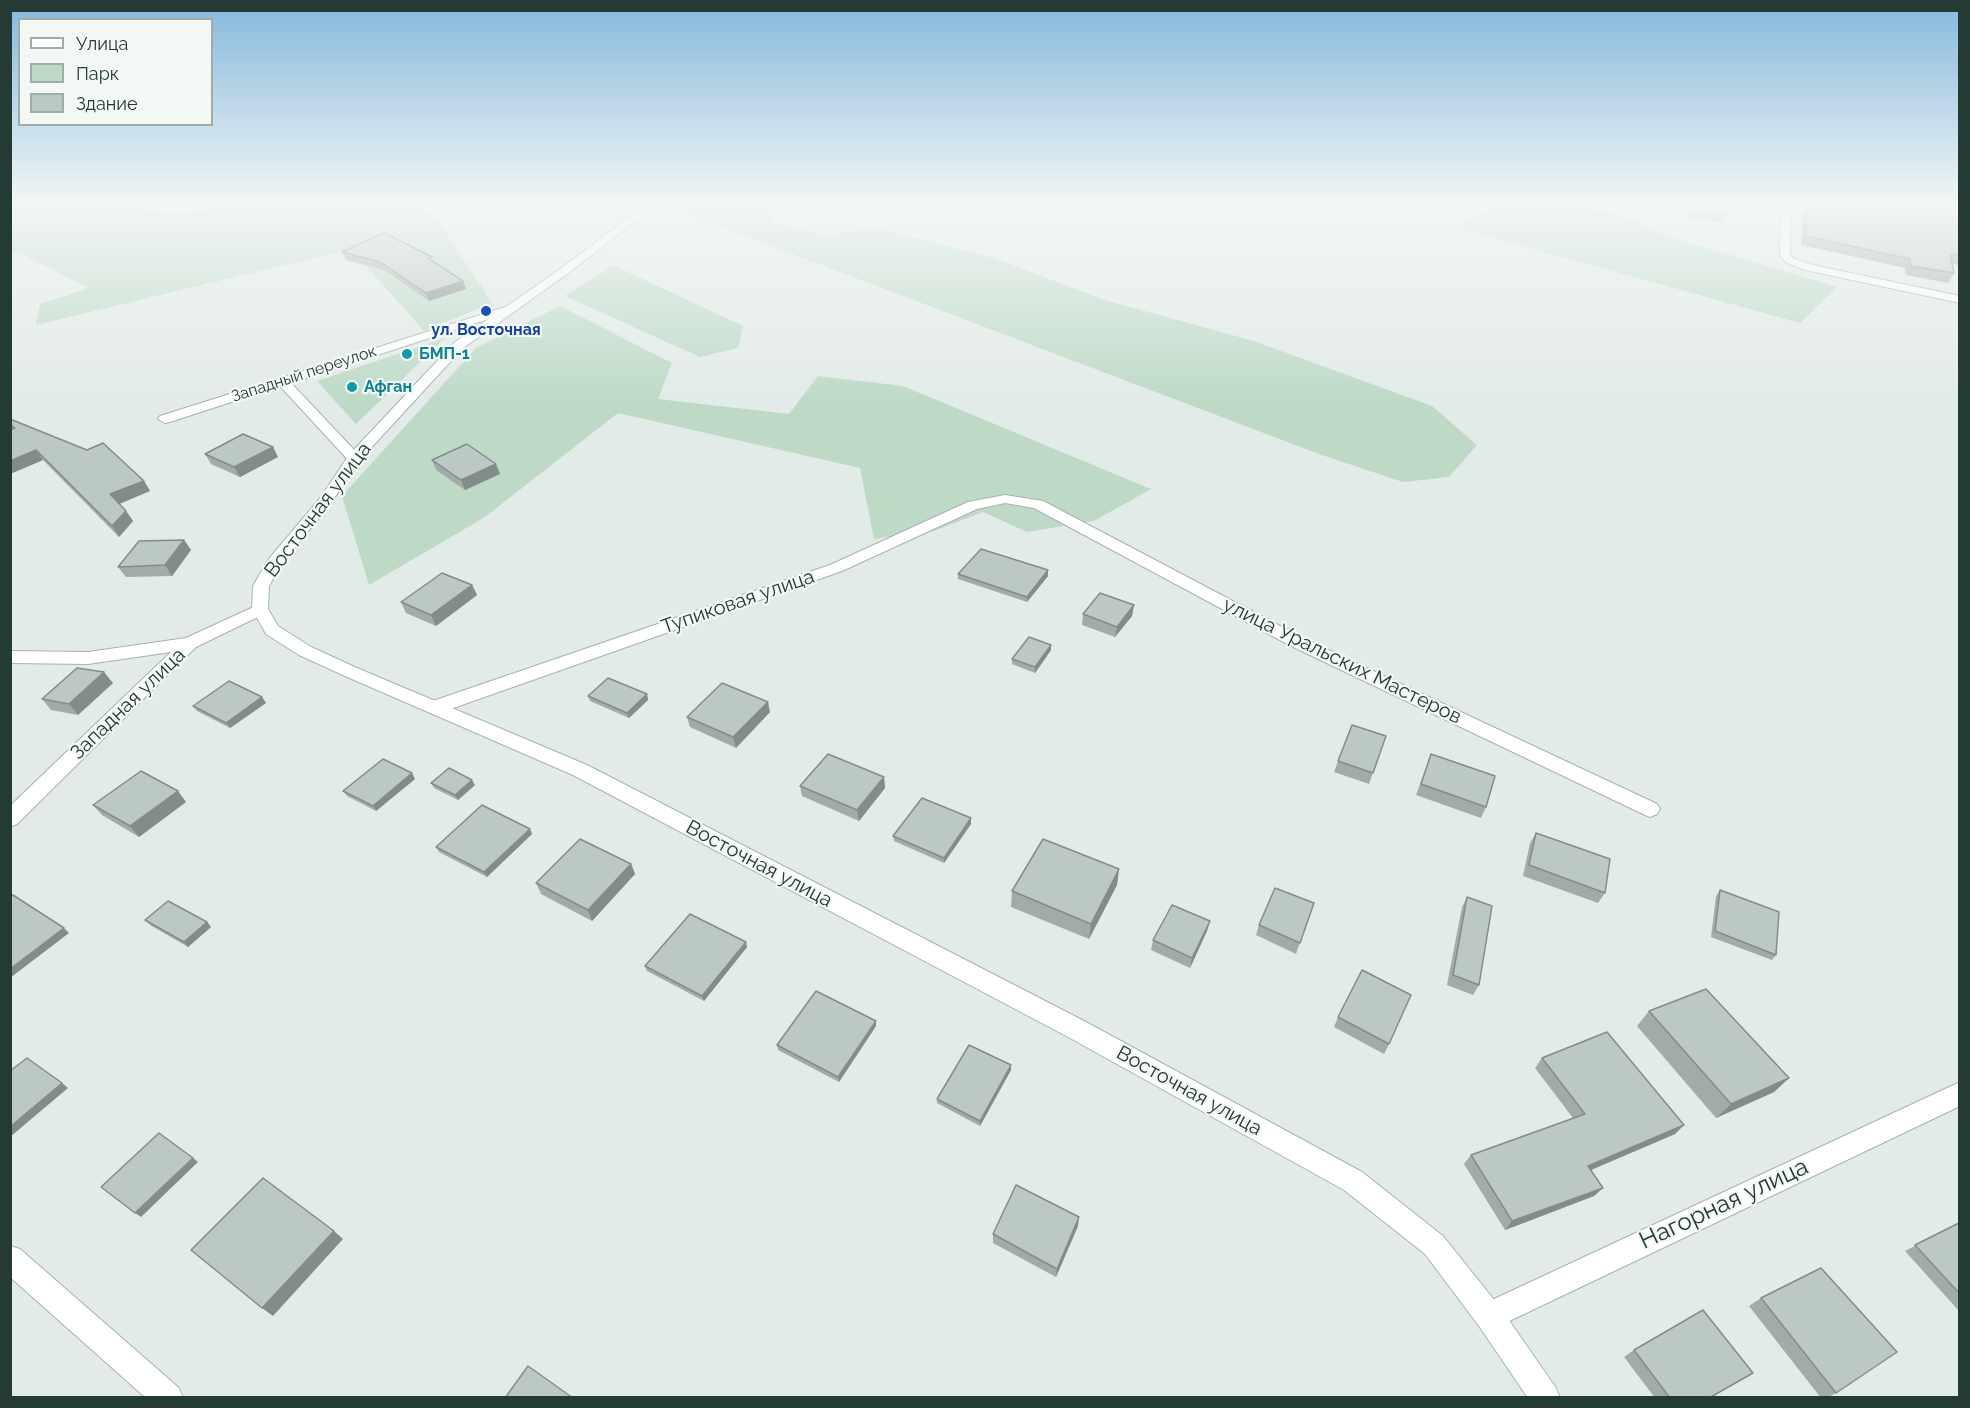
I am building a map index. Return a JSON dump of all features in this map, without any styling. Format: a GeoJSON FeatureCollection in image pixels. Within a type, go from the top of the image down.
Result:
{"type":"FeatureCollection","features":[{"type":"Feature","properties":{"kind":"street","name":"Восточная улица"},"geometry":{"type":"LineString","coordinates":[[567,269],[459,345],[354,458],[326,500],[274,562],[261,586],[260,609],[272,630],[305,651],[580,770],[1078,1030],[1353,1181],[1434,1245],[1489,1316],[1546,1398]]}},
{"type":"Feature","properties":{"kind":"street"},"geometry":{"type":"LineString","coordinates":[[1813,269],[1959,300]]}},
{"type":"Feature","properties":{"kind":"street","name":"Западный переулок"},"geometry":{"type":"LineString","coordinates":[[165,419],[512,308]]}},
{"type":"Feature","properties":{"kind":"street"},"geometry":{"type":"LineString","coordinates":[[282,381],[354,458]]}},
{"type":"Feature","properties":{"kind":"street","name":"Тупиковая улица"},"geometry":{"type":"LineString","coordinates":[[436,707],[836,568],[973,505],[1005,499],[1038,504]]}},
{"type":"Feature","properties":{"kind":"street","name":"улица Уральских Мастеров"},"geometry":{"type":"LineString","coordinates":[[1038,504],[1297,642],[1650,809]]}},
{"type":"Feature","properties":{"kind":"street","name":"Западная улица"},"geometry":{"type":"LineString","coordinates":[[10,819],[190,643],[260,609]]}},
{"type":"Feature","properties":{"kind":"street"},"geometry":{"type":"LineString","coordinates":[[10,657],[88,658],[190,643]]}},
{"type":"Feature","properties":{"kind":"street","name":"Нагорная улица"},"geometry":{"type":"LineString","coordinates":[[1489,1316],[1959,1093]]}},
{"type":"Feature","properties":{"kind":"street"},"geometry":{"type":"LineString","coordinates":[[10,1259],[169,1398]]}},
{"type":"Feature","properties":{"kind":"green space"},"geometry":{"type":"Polygon","coordinates":[[[51,269],[269,269],[36,325],[40,304],[89,288],[51,269]]]}},
{"type":"Feature","properties":{"kind":"green space"},"geometry":{"type":"Polygon","coordinates":[[[369,269],[470,269],[492,303],[424,331],[369,269]]]}},
{"type":"Feature","properties":{"kind":"green space"},"geometry":{"type":"Polygon","coordinates":[[[607,269],[621,269],[743,326],[738,348],[700,357],[565,296],[607,269]]]}},
{"type":"Feature","properties":{"kind":"green space"},"geometry":{"type":"Polygon","coordinates":[[[831,269],[1022,269],[1105,300],[1254,341],[1432,406],[1477,445],[1449,477],[1403,482],[1319,454],[831,269]]]}},
{"type":"Feature","properties":{"kind":"green space"},"geometry":{"type":"Polygon","coordinates":[[[1604,269],[1776,269],[1837,287],[1800,323],[1604,269]]]}},
{"type":"Feature","properties":{"kind":"green space"},"geometry":{"type":"Polygon","coordinates":[[[560,306],[672,363],[658,399],[789,414],[818,376],[903,386],[1151,489],[1094,521],[1027,532],[983,512],[934,531],[874,539],[860,468],[618,413],[485,517],[369,585],[342,496],[476,348],[560,306]]]}},
{"type":"Feature","properties":{"kind":"green space"},"geometry":{"type":"Polygon","coordinates":[[[445,338],[356,424],[317,381],[445,338]]]}},
{"type":"Feature","properties":{"kind":"building"},"geometry":{"type":"Polygon","coordinates":[[[390,269],[444,269],[463,281],[426,293],[390,269]]]}},
{"type":"Feature","properties":{"kind":"building"},"geometry":{"type":"Polygon","coordinates":[[[1928,269],[1953,269],[1954,273],[1928,269]]]}},
{"type":"Feature","properties":{"kind":"building"},"geometry":{"type":"Polygon","coordinates":[[[10,419],[87,450],[103,443],[144,481],[110,494],[126,511],[112,526],[36,450],[10,461],[10,430],[15,428],[10,424],[10,419]]]}},
{"type":"Feature","properties":{"kind":"building"},"geometry":{"type":"Polygon","coordinates":[[[243,434],[273,447],[234,467],[205,454],[243,434]]]}},
{"type":"Feature","properties":{"kind":"building"},"geometry":{"type":"Polygon","coordinates":[[[467,444],[496,464],[461,480],[432,460],[467,444]]]}},
{"type":"Feature","properties":{"kind":"building"},"geometry":{"type":"Polygon","coordinates":[[[184,540],[165,565],[118,567],[139,541],[184,540]]]}},
{"type":"Feature","properties":{"kind":"building"},"geometry":{"type":"Polygon","coordinates":[[[981,549],[1048,570],[1027,597],[958,574],[981,549]]]}},
{"type":"Feature","properties":{"kind":"building"},"geometry":{"type":"Polygon","coordinates":[[[442,573],[472,585],[431,615],[401,602],[442,573]]]}},
{"type":"Feature","properties":{"kind":"building"},"geometry":{"type":"Polygon","coordinates":[[[1100,593],[1134,605],[1117,627],[1083,614],[1100,593]]]}},
{"type":"Feature","properties":{"kind":"building"},"geometry":{"type":"Polygon","coordinates":[[[1029,637],[1051,645],[1035,667],[1012,659],[1029,637]]]}},
{"type":"Feature","properties":{"kind":"building"},"geometry":{"type":"Polygon","coordinates":[[[77,668],[104,672],[69,704],[42,699],[77,668]]]}},
{"type":"Feature","properties":{"kind":"building"},"geometry":{"type":"Polygon","coordinates":[[[608,678],[647,694],[627,713],[588,696],[608,678]]]}},
{"type":"Feature","properties":{"kind":"building"},"geometry":{"type":"Polygon","coordinates":[[[229,681],[262,697],[226,723],[193,706],[229,681]]]}},
{"type":"Feature","properties":{"kind":"building"},"geometry":{"type":"Polygon","coordinates":[[[722,683],[768,702],[733,737],[687,717],[722,683]]]}},
{"type":"Feature","properties":{"kind":"building"},"geometry":{"type":"Polygon","coordinates":[[[1352,725],[1386,736],[1373,773],[1338,761],[1352,725]]]}},
{"type":"Feature","properties":{"kind":"building"},"geometry":{"type":"Polygon","coordinates":[[[828,754],[884,777],[857,810],[800,786],[828,754]]]}},
{"type":"Feature","properties":{"kind":"building"},"geometry":{"type":"Polygon","coordinates":[[[1431,754],[1495,776],[1486,807],[1421,784],[1431,754]]]}},
{"type":"Feature","properties":{"kind":"building"},"geometry":{"type":"Polygon","coordinates":[[[383,759],[412,773],[373,806],[343,791],[383,759]]]}},
{"type":"Feature","properties":{"kind":"building"},"geometry":{"type":"Polygon","coordinates":[[[449,768],[472,780],[455,795],[431,783],[449,768]]]}},
{"type":"Feature","properties":{"kind":"building"},"geometry":{"type":"Polygon","coordinates":[[[141,771],[178,791],[130,826],[93,805],[141,771]]]}},
{"type":"Feature","properties":{"kind":"building"},"geometry":{"type":"Polygon","coordinates":[[[922,798],[971,818],[944,858],[893,836],[922,798]]]}},
{"type":"Feature","properties":{"kind":"building"},"geometry":{"type":"Polygon","coordinates":[[[482,805],[530,829],[484,872],[436,847],[482,805]]]}},
{"type":"Feature","properties":{"kind":"building"},"geometry":{"type":"Polygon","coordinates":[[[1536,833],[1610,859],[1605,893],[1529,865],[1536,833]]]}},
{"type":"Feature","properties":{"kind":"building"},"geometry":{"type":"Polygon","coordinates":[[[580,839],[631,864],[588,910],[536,883],[580,839]]]}},
{"type":"Feature","properties":{"kind":"building"},"geometry":{"type":"Polygon","coordinates":[[[1043,839],[1119,869],[1091,924],[1012,891],[1043,839]]]}},
{"type":"Feature","properties":{"kind":"building"},"geometry":{"type":"Polygon","coordinates":[[[1275,888],[1314,903],[1300,943],[1259,925],[1275,888]]]}},
{"type":"Feature","properties":{"kind":"building"},"geometry":{"type":"Polygon","coordinates":[[[1720,890],[1779,912],[1776,955],[1715,931],[1720,890]]]}},
{"type":"Feature","properties":{"kind":"building"},"geometry":{"type":"Polygon","coordinates":[[[13,895],[64,928],[10,969],[10,897],[13,895]]]}},
{"type":"Feature","properties":{"kind":"building"},"geometry":{"type":"Polygon","coordinates":[[[1467,897],[1492,906],[1479,985],[1453,975],[1467,897]]]}},
{"type":"Feature","properties":{"kind":"building"},"geometry":{"type":"Polygon","coordinates":[[[168,901],[207,922],[184,942],[145,920],[168,901]]]}},
{"type":"Feature","properties":{"kind":"building"},"geometry":{"type":"Polygon","coordinates":[[[1172,905],[1210,921],[1192,958],[1153,940],[1172,905]]]}},
{"type":"Feature","properties":{"kind":"building"},"geometry":{"type":"Polygon","coordinates":[[[690,914],[746,942],[702,996],[645,966],[690,914]]]}},
{"type":"Feature","properties":{"kind":"building"},"geometry":{"type":"Polygon","coordinates":[[[1362,970],[1411,995],[1389,1044],[1338,1017],[1362,970]]]}},
{"type":"Feature","properties":{"kind":"building"},"geometry":{"type":"Polygon","coordinates":[[[1706,989],[1789,1078],[1731,1104],[1649,1011],[1706,989]]]}},
{"type":"Feature","properties":{"kind":"building"},"geometry":{"type":"Polygon","coordinates":[[[816,991],[876,1021],[838,1077],[777,1045],[816,991]]]}},
{"type":"Feature","properties":{"kind":"building"},"geometry":{"type":"Polygon","coordinates":[[[1607,1032],[1684,1125],[1588,1166],[1603,1188],[1512,1221],[1471,1155],[1585,1114],[1542,1058],[1607,1032]]]}},
{"type":"Feature","properties":{"kind":"building"},"geometry":{"type":"Polygon","coordinates":[[[969,1045],[1011,1065],[980,1121],[937,1099],[969,1045]]]}},
{"type":"Feature","properties":{"kind":"building"},"geometry":{"type":"Polygon","coordinates":[[[27,1058],[62,1083],[10,1127],[10,1071],[27,1058]]]}},
{"type":"Feature","properties":{"kind":"building"},"geometry":{"type":"Polygon","coordinates":[[[159,1133],[193,1158],[135,1213],[101,1187],[159,1133]]]}},
{"type":"Feature","properties":{"kind":"building"},"geometry":{"type":"Polygon","coordinates":[[[263,1178],[334,1231],[262,1308],[191,1250],[263,1178]]]}},
{"type":"Feature","properties":{"kind":"building"},"geometry":{"type":"Polygon","coordinates":[[[1016,1185],[1079,1217],[1057,1269],[993,1234],[1016,1185]]]}},
{"type":"Feature","properties":{"kind":"building"},"geometry":{"type":"Polygon","coordinates":[[[1959,1223],[1959,1293],[1915,1245],[1959,1223]]]}},
{"type":"Feature","properties":{"kind":"building"},"geometry":{"type":"Polygon","coordinates":[[[1821,1268],[1897,1352],[1836,1393],[1761,1298],[1821,1268]]]}},
{"type":"Feature","properties":{"kind":"building"},"geometry":{"type":"Polygon","coordinates":[[[1703,1310],[1753,1373],[1709,1398],[1670,1398],[1634,1350],[1703,1310]]]}},
{"type":"Feature","properties":{"kind":"building"},"geometry":{"type":"Polygon","coordinates":[[[528,1366],[573,1398],[505,1398],[528,1366]]]}},
{"type":"Feature","properties":{"kind":"place","name":"ул. Восточная"},"geometry":{"type":"Point","coordinates":[486,311]}},
{"type":"Feature","properties":{"kind":"place","name":"БМП-1"},"geometry":{"type":"Point","coordinates":[407,354]}},
{"type":"Feature","properties":{"kind":"place","name":"Афган"},"geometry":{"type":"Point","coordinates":[352,387]}}]}
